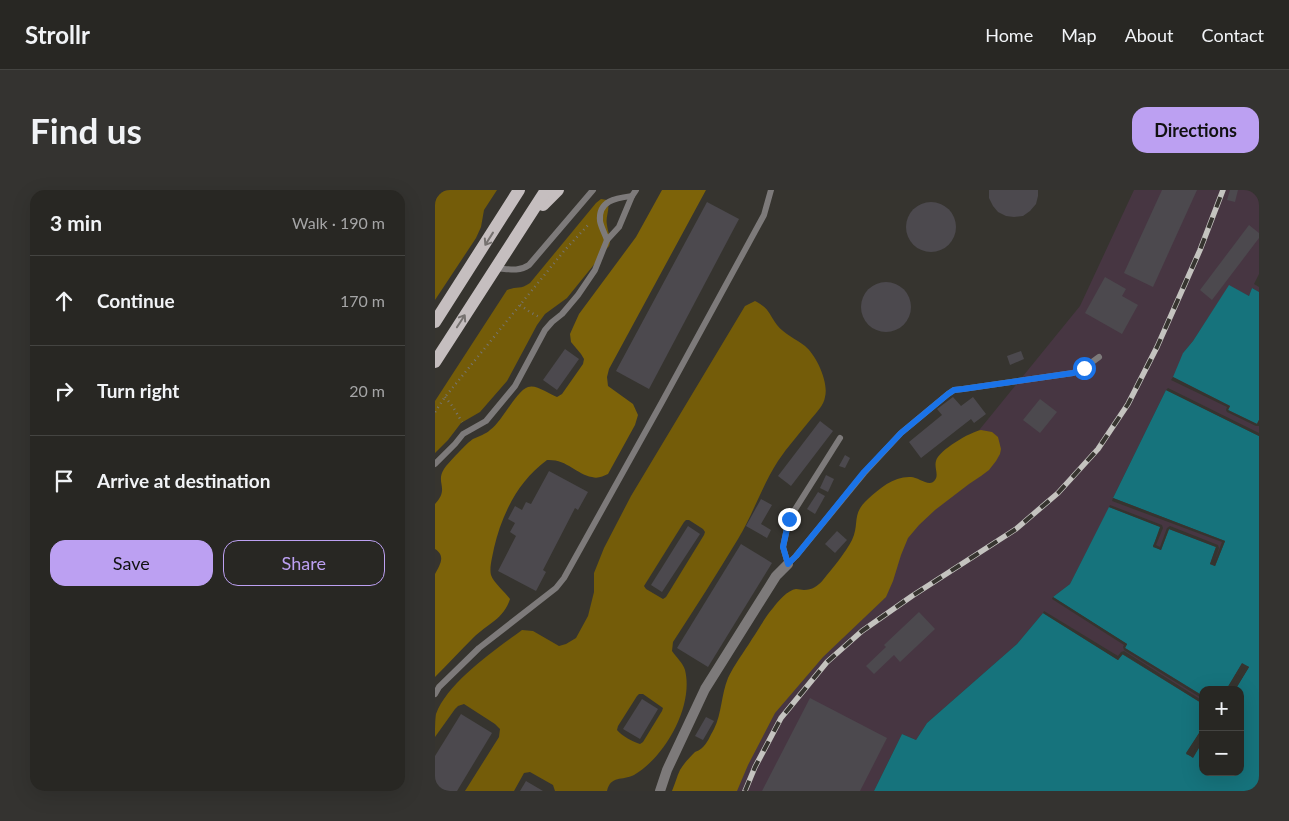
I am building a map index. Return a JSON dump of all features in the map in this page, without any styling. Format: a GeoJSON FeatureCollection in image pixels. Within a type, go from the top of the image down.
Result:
{"type":"FeatureCollection","features":[{"type":"Feature","properties":{"kind":"main road"},"geometry":{"type":"LineString","coordinates":[[435,322],[519,190]]}},
{"type":"Feature","properties":{"kind":"main road"},"geometry":{"type":"LineString","coordinates":[[435,362],[546,190]]}},
{"type":"Feature","properties":{"kind":"main road"},"geometry":{"type":"LineString","coordinates":[[525,223],[557,190]]}},
{"type":"Feature","properties":{"kind":"street"},"geometry":{"type":"LineString","coordinates":[[660,791],[667,770],[705,689],[776,576],[788,564]]}},
{"type":"Feature","properties":{"kind":"lane"},"geometry":{"type":"LineString","coordinates":[[496,268],[518,270],[529,265],[593,190]]}},
{"type":"Feature","properties":{"kind":"lane"},"geometry":{"type":"LineString","coordinates":[[435,694],[439,687],[479,648],[556,588],[564,578],[764,215],[771,190]]}},
{"type":"Feature","properties":{"kind":"lane"},"geometry":{"type":"LineString","coordinates":[[607,240],[600,221],[604,206],[610,200],[634,193]]}},
{"type":"Feature","properties":{"kind":"lane"},"geometry":{"type":"LineString","coordinates":[[435,464],[463,434],[486,421],[515,386],[545,330],[578,295],[595,270],[607,240],[619,227],[634,193]]}},
{"type":"Feature","properties":{"kind":"lane"},"geometry":{"type":"LineString","coordinates":[[840,438],[789,519],[783,547],[788,564],[864,472],[901,433],[954,390],[1073,373],[1084,368],[1099,357]]}},
{"type":"Feature","properties":{"kind":"path"},"geometry":{"type":"LineString","coordinates":[[435,412],[445,397],[564,251],[601,212]]}},
{"type":"Feature","properties":{"kind":"path"},"geometry":{"type":"LineString","coordinates":[[520,305],[529,312],[552,322]]}},
{"type":"Feature","properties":{"kind":"path"},"geometry":{"type":"LineString","coordinates":[[445,397],[463,422],[463,434]]}},
{"type":"Feature","properties":{"kind":"shaded area"},"geometry":{"type":"Polygon","coordinates":[[[443,190],[497,190],[484,210],[481,227],[476,238],[435,300],[435,199],[443,190]]]}},
{"type":"Feature","properties":{"kind":"shaded area"},"geometry":{"type":"Polygon","coordinates":[[[662,190],[706,190],[609,369],[607,377],[608,386],[633,404],[638,415],[635,425],[608,474],[594,478],[566,464],[547,460],[537,468],[520,488],[507,511],[497,535],[490,569],[494,581],[510,599],[507,606],[504,612],[478,633],[435,677],[435,574],[441,558],[435,549],[435,504],[441,494],[441,478],[444,469],[467,444],[487,433],[495,426],[523,390],[531,386],[557,397],[562,394],[583,364],[584,359],[571,342],[570,334],[579,314],[636,237],[662,190]]]}},
{"type":"Feature","properties":{"kind":"shaded area"},"geometry":{"type":"Polygon","coordinates":[[[1134,190],[1259,190],[1259,274],[1254,284],[1259,287],[1259,292],[1252,288],[1249,296],[1229,286],[1183,353],[1257,424],[1259,420],[1259,436],[1166,390],[1113,498],[1225,541],[1215,566],[1161,550],[1109,508],[1070,584],[1053,597],[1199,693],[1199,702],[1123,654],[1118,660],[1043,613],[1017,644],[927,723],[916,740],[902,734],[874,791],[704,791],[802,648],[1080,306],[1134,190]]]}},
{"type":"Feature","properties":{"kind":"shaded area"},"geometry":{"type":"Polygon","coordinates":[[[601,199],[607,200],[608,203],[607,228],[610,238],[609,246],[567,298],[545,314],[537,325],[507,381],[480,412],[461,423],[435,453],[435,401],[507,290],[530,283],[601,199]]]}},
{"type":"Feature","properties":{"kind":"shaded area"},"geometry":{"type":"Polygon","coordinates":[[[755,301],[760,304],[780,328],[809,350],[821,369],[826,391],[823,403],[819,409],[778,461],[738,539],[673,642],[672,651],[684,667],[687,684],[681,714],[675,729],[656,756],[645,767],[630,777],[614,780],[607,791],[555,791],[553,785],[530,772],[524,773],[514,791],[465,791],[499,737],[500,729],[464,704],[455,709],[435,737],[436,714],[442,702],[473,668],[522,630],[533,631],[559,646],[576,638],[588,616],[594,592],[594,573],[604,548],[631,496],[745,306],[755,301]],[[686,520],[644,586],[663,599],[705,532],[689,520],[686,520]],[[639,694],[617,730],[628,739],[640,744],[663,708],[643,694],[639,694]]]}},
{"type":"Feature","properties":{"kind":"shaded area"},"geometry":{"type":"Polygon","coordinates":[[[981,430],[992,432],[998,437],[1001,449],[996,461],[989,470],[935,510],[908,538],[886,597],[823,657],[775,713],[737,791],[672,791],[683,765],[695,752],[704,746],[717,723],[730,673],[778,602],[793,590],[810,589],[821,582],[843,555],[852,540],[859,509],[877,491],[899,478],[905,477],[914,477],[927,483],[933,482],[937,476],[936,461],[938,457],[963,438],[981,430]]]}},
{"type":"Feature","properties":{"kind":"water"},"geometry":{"type":"Polygon","coordinates":[[[1229,285],[1249,296],[1252,288],[1259,292],[1259,420],[1257,424],[1228,410],[1230,406],[1173,377],[1183,353],[1193,341],[1229,285]]]}},
{"type":"Feature","properties":{"kind":"water"},"geometry":{"type":"Polygon","coordinates":[[[1166,390],[1259,436],[1259,791],[874,791],[902,734],[916,740],[927,723],[1017,644],[1043,613],[1118,660],[1122,654],[1199,702],[1199,733],[1186,754],[1193,757],[1199,747],[1199,776],[1244,776],[1244,686],[1237,686],[1249,667],[1242,664],[1228,686],[1199,686],[1199,694],[1125,648],[1127,644],[1053,597],[1070,584],[1109,507],[1161,527],[1153,546],[1161,550],[1169,529],[1216,547],[1210,564],[1215,566],[1225,541],[1113,498],[1166,390]]]}},
{"type":"Feature","properties":{"kind":"pier"},"geometry":{"type":"Polygon","coordinates":[[[1173,377],[1230,406],[1228,410],[1257,424],[1259,420],[1259,426],[1227,412],[1227,407],[1171,380],[1173,377]]]}},
{"type":"Feature","properties":{"kind":"pier"},"geometry":{"type":"Polygon","coordinates":[[[1168,388],[1259,433],[1259,436],[1166,390],[1168,388]]]}},
{"type":"Feature","properties":{"kind":"pier"},"geometry":{"type":"Polygon","coordinates":[[[1113,498],[1225,541],[1215,566],[1210,564],[1216,547],[1169,529],[1161,550],[1153,547],[1160,527],[1109,507],[1110,505],[1162,525],[1163,528],[1156,545],[1160,547],[1167,528],[1170,526],[1218,545],[1219,548],[1214,563],[1222,542],[1112,501],[1113,498]]]}},
{"type":"Feature","properties":{"kind":"pier"},"geometry":{"type":"Polygon","coordinates":[[[1053,597],[1127,644],[1125,648],[1199,694],[1199,697],[1124,650],[1124,645],[1052,599],[1053,597]]]}},
{"type":"Feature","properties":{"kind":"pier"},"geometry":{"type":"Polygon","coordinates":[[[1044,611],[1118,656],[1124,651],[1199,698],[1199,702],[1123,654],[1118,660],[1043,613],[1044,611]]]}},
{"type":"Feature","properties":{"kind":"pier"},"geometry":{"type":"Polygon","coordinates":[[[1242,663],[1249,667],[1237,686],[1234,686],[1245,668],[1243,667],[1231,686],[1228,686],[1242,663]]]}},
{"type":"Feature","properties":{"kind":"pier"},"geometry":{"type":"Polygon","coordinates":[[[1199,733],[1199,738],[1189,753],[1192,754],[1199,743],[1199,748],[1193,758],[1186,753],[1199,733]]]}},
{"type":"Feature","properties":{"kind":"building"},"geometry":{"type":"Polygon","coordinates":[[[989,190],[1038,190],[1038,196],[1036,204],[1030,211],[1023,216],[1014,217],[998,212],[989,198],[989,190]]]}},
{"type":"Feature","properties":{"kind":"building"},"geometry":{"type":"Polygon","coordinates":[[[1162,190],[1197,190],[1153,287],[1124,273],[1162,190]]]}},
{"type":"Feature","properties":{"kind":"building"},"geometry":{"type":"Polygon","coordinates":[[[1230,190],[1238,190],[1235,202],[1227,200],[1230,190]]]}},
{"type":"Feature","properties":{"kind":"building"},"geometry":{"type":"Polygon","coordinates":[[[707,202],[739,219],[649,389],[616,371],[707,202]]]}},
{"type":"Feature","properties":{"kind":"building"},"geometry":{"type":"Polygon","coordinates":[[[931,202],[949,209],[956,227],[949,245],[931,252],[913,245],[906,227],[913,209],[931,202]]]}},
{"type":"Feature","properties":{"kind":"building"},"geometry":{"type":"Polygon","coordinates":[[[1249,225],[1259,233],[1259,238],[1212,300],[1200,290],[1249,225]]]}},
{"type":"Feature","properties":{"kind":"building"},"geometry":{"type":"Polygon","coordinates":[[[1105,277],[1126,289],[1122,296],[1138,305],[1122,334],[1085,313],[1105,277]]]}},
{"type":"Feature","properties":{"kind":"building"},"geometry":{"type":"Polygon","coordinates":[[[886,282],[904,289],[911,307],[904,325],[886,332],[868,325],[861,307],[868,289],[886,282]]]}},
{"type":"Feature","properties":{"kind":"building"},"geometry":{"type":"Polygon","coordinates":[[[565,349],[579,359],[557,390],[543,380],[565,349]]]}},
{"type":"Feature","properties":{"kind":"building"},"geometry":{"type":"Polygon","coordinates":[[[1021,351],[1024,359],[1010,365],[1007,356],[1021,351]]]}},
{"type":"Feature","properties":{"kind":"building"},"geometry":{"type":"Polygon","coordinates":[[[953,397],[961,406],[973,397],[986,414],[974,423],[971,419],[921,458],[909,442],[942,415],[937,409],[953,397]]]}},
{"type":"Feature","properties":{"kind":"building"},"geometry":{"type":"Polygon","coordinates":[[[1040,399],[1057,412],[1040,433],[1023,420],[1040,399]]]}},
{"type":"Feature","properties":{"kind":"building"},"geometry":{"type":"Polygon","coordinates":[[[820,421],[833,431],[791,486],[778,476],[820,421]]]}},
{"type":"Feature","properties":{"kind":"building"},"geometry":{"type":"Polygon","coordinates":[[[845,455],[850,458],[845,468],[839,466],[845,455]]]}},
{"type":"Feature","properties":{"kind":"building"},"geometry":{"type":"Polygon","coordinates":[[[549,471],[588,492],[578,510],[575,508],[543,570],[546,572],[536,591],[498,571],[516,536],[510,532],[515,523],[508,519],[515,506],[522,510],[526,502],[531,504],[549,471]]]}},
{"type":"Feature","properties":{"kind":"building"},"geometry":{"type":"Polygon","coordinates":[[[826,475],[834,479],[828,492],[820,488],[826,475]]]}},
{"type":"Feature","properties":{"kind":"building"},"geometry":{"type":"Polygon","coordinates":[[[818,492],[825,496],[815,514],[807,509],[818,492]]]}},
{"type":"Feature","properties":{"kind":"building"},"geometry":{"type":"Polygon","coordinates":[[[761,499],[772,505],[761,524],[771,530],[767,538],[746,526],[761,499]]]}},
{"type":"Feature","properties":{"kind":"building"},"geometry":{"type":"Polygon","coordinates":[[[688,526],[700,534],[662,592],[651,585],[688,526]]]}},
{"type":"Feature","properties":{"kind":"building"},"geometry":{"type":"Polygon","coordinates":[[[837,531],[847,540],[835,553],[825,544],[837,531]]]}},
{"type":"Feature","properties":{"kind":"building"},"geometry":{"type":"Polygon","coordinates":[[[741,544],[772,563],[708,667],[677,648],[741,544]]]}},
{"type":"Feature","properties":{"kind":"building"},"geometry":{"type":"Polygon","coordinates":[[[919,612],[935,629],[900,662],[894,655],[874,674],[866,666],[886,647],[884,645],[919,612]]]}},
{"type":"Feature","properties":{"kind":"building"},"geometry":{"type":"Polygon","coordinates":[[[810,698],[887,738],[860,791],[762,791],[810,698]]]}},
{"type":"Feature","properties":{"kind":"building"},"geometry":{"type":"Polygon","coordinates":[[[642,699],[658,709],[640,739],[623,729],[642,699]]]}},
{"type":"Feature","properties":{"kind":"building"},"geometry":{"type":"Polygon","coordinates":[[[461,714],[492,733],[457,791],[435,791],[435,756],[461,714]]]}},
{"type":"Feature","properties":{"kind":"building"},"geometry":{"type":"Polygon","coordinates":[[[706,717],[714,721],[703,740],[695,736],[706,717]]]}},
{"type":"Feature","properties":{"kind":"building"},"geometry":{"type":"Polygon","coordinates":[[[526,781],[543,791],[520,791],[526,781]]]}},
{"type":"Feature","properties":{"kind":"railway"},"geometry":{"type":"LineString","coordinates":[[745,791],[755,767],[781,718],[827,662],[862,631],[912,596],[1016,529],[1058,493],[1098,449],[1128,404],[1157,347],[1200,250],[1223,190]]}},
{"type":"Feature","properties":{"kind":"route"},"geometry":{"type":"LineString","coordinates":[[789,519],[783,547],[788,564],[864,472],[901,433],[954,390],[1073,373],[1084,368]]}}]}
